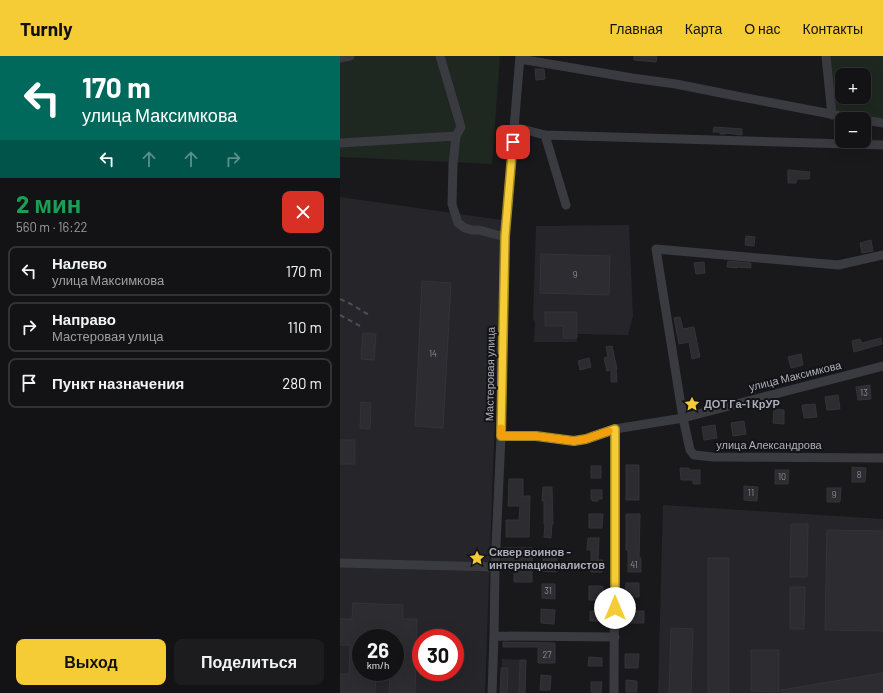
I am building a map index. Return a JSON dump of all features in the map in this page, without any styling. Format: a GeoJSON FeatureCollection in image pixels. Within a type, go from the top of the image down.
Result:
{"type":"FeatureCollection","features":[{"type":"Feature","properties":{"kind":"street"},"geometry":{"type":"LineString","coordinates":[[340,58],[350,56]]}},
{"type":"Feature","properties":{"kind":"street"},"geometry":{"type":"LineString","coordinates":[[440,56],[461,127],[456,136],[453,164],[452,204],[458,223],[465,228],[472,230],[479,230],[505,236]]}},
{"type":"Feature","properties":{"kind":"street"},"geometry":{"type":"LineString","coordinates":[[826,56],[832,114]]}},
{"type":"Feature","properties":{"kind":"street"},"geometry":{"type":"LineString","coordinates":[[520,58],[632,78],[676,84],[835,115]]}},
{"type":"Feature","properties":{"kind":"street","name":"Мастеровая улица"},"geometry":{"type":"LineString","coordinates":[[492,693],[501,436],[505,236],[520,58]]}},
{"type":"Feature","properties":{"kind":"street"},"geometry":{"type":"LineString","coordinates":[[871,121],[883,124]]}},
{"type":"Feature","properties":{"kind":"street"},"geometry":{"type":"LineString","coordinates":[[514,126],[545,135],[883,145]]}},
{"type":"Feature","properties":{"kind":"street"},"geometry":{"type":"LineString","coordinates":[[545,135],[566,205]]}},
{"type":"Feature","properties":{"kind":"street"},"geometry":{"type":"LineString","coordinates":[[340,143],[456,136]]}},
{"type":"Feature","properties":{"kind":"street"},"geometry":{"type":"LineString","coordinates":[[683,418],[656,249],[838,265],[883,255]]}},
{"type":"Feature","properties":{"kind":"street","name":"улица Максимкова"},"geometry":{"type":"LineString","coordinates":[[501,436],[536,436],[574,441],[586,439],[615,429],[683,418],[883,366]]}},
{"type":"Feature","properties":{"kind":"street","name":"улица Александрова"},"geometry":{"type":"LineString","coordinates":[[683,418],[690,450],[694,454],[713,457],[883,458]]}},
{"type":"Feature","properties":{"kind":"street"},"geometry":{"type":"LineString","coordinates":[[614,693],[615,429]]}},
{"type":"Feature","properties":{"kind":"street"},"geometry":{"type":"LineString","coordinates":[[340,563],[496,567]]}},
{"type":"Feature","properties":{"kind":"street"},"geometry":{"type":"LineString","coordinates":[[494,636],[615,637]]}},
{"type":"Feature","properties":{"kind":"shaded area"},"geometry":{"type":"Polygon","coordinates":[[[340,56],[500,56],[492,164],[340,157],[340,56]]]}},
{"type":"Feature","properties":{"kind":"shaded area"},"geometry":{"type":"Polygon","coordinates":[[[824,56],[883,56],[883,126],[871,122],[871,112],[835,112],[835,117],[830,117],[824,56]]]}},
{"type":"Feature","properties":{"kind":"shaded area"},"geometry":{"type":"Polygon","coordinates":[[[340,197],[502,220],[485,693],[340,693],[340,197]]]}},
{"type":"Feature","properties":{"kind":"shaded area"},"geometry":{"type":"Polygon","coordinates":[[[629,225],[633,316],[628,335],[577,334],[577,342],[534,342],[535,323],[533,318],[536,226],[629,225]]]}},
{"type":"Feature","properties":{"kind":"shaded area"},"geometry":{"type":"Polygon","coordinates":[[[663,505],[883,519],[883,693],[658,693],[663,505]]]}},
{"type":"Feature","properties":{"kind":"shaded area"},"geometry":{"type":"Polygon","coordinates":[[[502,659],[526,660],[525,693],[500,693],[502,659]]]}},
{"type":"Feature","properties":{"kind":"building"},"geometry":{"type":"Polygon","coordinates":[[[634,56],[657,56],[656,62],[634,60],[634,56]]]}},
{"type":"Feature","properties":{"kind":"building"},"geometry":{"type":"Polygon","coordinates":[[[535,69],[544,69],[545,79],[536,80],[535,69]]]}},
{"type":"Feature","properties":{"kind":"building"},"geometry":{"type":"Polygon","coordinates":[[[714,127],[742,129],[742,135],[725,133],[720,134],[720,132],[713,132],[714,127]]]}},
{"type":"Feature","properties":{"kind":"building"},"geometry":{"type":"Polygon","coordinates":[[[788,170],[810,172],[809,179],[797,179],[796,183],[788,183],[788,170]]]}},
{"type":"Feature","properties":{"kind":"building"},"geometry":{"type":"Polygon","coordinates":[[[746,236],[755,237],[754,246],[745,245],[746,236]]]}},
{"type":"Feature","properties":{"kind":"building"},"geometry":{"type":"Polygon","coordinates":[[[871,240],[873,251],[862,253],[860,243],[871,240]]]}},
{"type":"Feature","properties":{"kind":"building"},"geometry":{"type":"Polygon","coordinates":[[[541,254],[610,256],[609,295],[540,293],[541,254]]]}},
{"type":"Feature","properties":{"kind":"building"},"geometry":{"type":"Polygon","coordinates":[[[728,261],[751,263],[751,268],[727,267],[728,261]]]}},
{"type":"Feature","properties":{"kind":"building"},"geometry":{"type":"Polygon","coordinates":[[[704,262],[705,273],[696,274],[694,263],[704,262]]]}},
{"type":"Feature","properties":{"kind":"building"},"geometry":{"type":"Polygon","coordinates":[[[422,281],[451,283],[443,428],[415,426],[422,281]]]}},
{"type":"Feature","properties":{"kind":"building"},"geometry":{"type":"Polygon","coordinates":[[[545,312],[577,312],[577,338],[563,338],[563,326],[545,326],[545,312]]]}},
{"type":"Feature","properties":{"kind":"building"},"geometry":{"type":"Polygon","coordinates":[[[680,317],[683,329],[694,327],[700,357],[692,359],[689,342],[679,344],[674,318],[680,317]]]}},
{"type":"Feature","properties":{"kind":"building"},"geometry":{"type":"Polygon","coordinates":[[[363,333],[376,334],[374,360],[361,359],[363,333]]]}},
{"type":"Feature","properties":{"kind":"building"},"geometry":{"type":"Polygon","coordinates":[[[881,338],[882,344],[854,352],[852,341],[860,339],[862,343],[881,338]]]}},
{"type":"Feature","properties":{"kind":"building"},"geometry":{"type":"Polygon","coordinates":[[[612,346],[617,369],[617,382],[611,382],[611,370],[607,371],[604,358],[608,357],[606,347],[612,346]]]}},
{"type":"Feature","properties":{"kind":"building"},"geometry":{"type":"Polygon","coordinates":[[[801,354],[803,365],[791,368],[788,357],[801,354]]]}},
{"type":"Feature","properties":{"kind":"building"},"geometry":{"type":"Polygon","coordinates":[[[589,358],[591,367],[580,370],[578,361],[589,358]]]}},
{"type":"Feature","properties":{"kind":"building"},"geometry":{"type":"Polygon","coordinates":[[[870,385],[871,399],[858,400],[856,387],[870,385]]]}},
{"type":"Feature","properties":{"kind":"building"},"geometry":{"type":"Polygon","coordinates":[[[838,395],[840,409],[827,410],[825,397],[838,395]]]}},
{"type":"Feature","properties":{"kind":"building"},"geometry":{"type":"Polygon","coordinates":[[[361,402],[371,403],[370,429],[360,428],[361,402]]]}},
{"type":"Feature","properties":{"kind":"building"},"geometry":{"type":"Polygon","coordinates":[[[815,404],[817,417],[804,418],[802,405],[815,404]]]}},
{"type":"Feature","properties":{"kind":"building"},"geometry":{"type":"Polygon","coordinates":[[[774,409],[784,410],[784,424],[773,423],[774,409]]]}},
{"type":"Feature","properties":{"kind":"building"},"geometry":{"type":"Polygon","coordinates":[[[744,421],[746,434],[733,436],[731,423],[744,421]]]}},
{"type":"Feature","properties":{"kind":"building"},"geometry":{"type":"Polygon","coordinates":[[[715,425],[717,438],[704,440],[702,427],[715,425]]]}},
{"type":"Feature","properties":{"kind":"building"},"geometry":{"type":"Polygon","coordinates":[[[340,440],[355,440],[355,464],[340,464],[340,440]]]}},
{"type":"Feature","properties":{"kind":"building"},"geometry":{"type":"Polygon","coordinates":[[[626,465],[639,465],[639,500],[626,500],[626,465]]]}},
{"type":"Feature","properties":{"kind":"building"},"geometry":{"type":"Polygon","coordinates":[[[591,466],[601,466],[601,478],[591,478],[591,466]]]}},
{"type":"Feature","properties":{"kind":"building"},"geometry":{"type":"Polygon","coordinates":[[[852,467],[866,468],[865,482],[852,482],[852,467]]]}},
{"type":"Feature","properties":{"kind":"building"},"geometry":{"type":"Polygon","coordinates":[[[680,468],[700,470],[700,484],[693,484],[693,480],[681,480],[680,468]]]}},
{"type":"Feature","properties":{"kind":"building"},"geometry":{"type":"Polygon","coordinates":[[[775,470],[789,470],[788,484],[775,484],[775,470]]]}},
{"type":"Feature","properties":{"kind":"building"},"geometry":{"type":"Polygon","coordinates":[[[509,479],[523,479],[523,496],[530,496],[529,537],[506,537],[506,520],[519,520],[520,506],[508,506],[509,479]]]}},
{"type":"Feature","properties":{"kind":"building"},"geometry":{"type":"Polygon","coordinates":[[[744,486],[758,487],[757,501],[744,500],[744,486]]]}},
{"type":"Feature","properties":{"kind":"building"},"geometry":{"type":"Polygon","coordinates":[[[543,487],[552,487],[553,524],[551,538],[544,537],[544,501],[542,501],[543,487]]]}},
{"type":"Feature","properties":{"kind":"building"},"geometry":{"type":"Polygon","coordinates":[[[827,488],[841,488],[840,502],[827,502],[827,488]]]}},
{"type":"Feature","properties":{"kind":"building"},"geometry":{"type":"Polygon","coordinates":[[[591,490],[602,490],[602,499],[592,501],[591,490]]]}},
{"type":"Feature","properties":{"kind":"building"},"geometry":{"type":"Polygon","coordinates":[[[589,514],[603,514],[602,528],[589,528],[589,514]]]}},
{"type":"Feature","properties":{"kind":"building"},"geometry":{"type":"Polygon","coordinates":[[[626,514],[640,514],[639,558],[641,558],[641,572],[628,572],[628,550],[626,550],[626,514]]]}},
{"type":"Feature","properties":{"kind":"building"},"geometry":{"type":"Polygon","coordinates":[[[791,524],[808,524],[807,577],[790,577],[791,524]]]}},
{"type":"Feature","properties":{"kind":"building"},"geometry":{"type":"Polygon","coordinates":[[[827,530],[883,531],[883,631],[825,630],[827,530]]]}},
{"type":"Feature","properties":{"kind":"building"},"geometry":{"type":"Polygon","coordinates":[[[588,538],[599,538],[598,560],[603,560],[602,572],[591,572],[591,550],[587,550],[588,538]]]}},
{"type":"Feature","properties":{"kind":"building"},"geometry":{"type":"Polygon","coordinates":[[[502,548],[532,548],[532,582],[514,582],[514,562],[501,563],[502,548]]]}},
{"type":"Feature","properties":{"kind":"building"},"geometry":{"type":"Polygon","coordinates":[[[543,557],[557,558],[556,572],[543,571],[543,557]]]}},
{"type":"Feature","properties":{"kind":"building"},"geometry":{"type":"Polygon","coordinates":[[[708,558],[729,558],[729,693],[708,693],[708,558]]]}},
{"type":"Feature","properties":{"kind":"building"},"geometry":{"type":"Polygon","coordinates":[[[626,583],[639,583],[639,597],[625,597],[626,583]]]}},
{"type":"Feature","properties":{"kind":"building"},"geometry":{"type":"Polygon","coordinates":[[[542,584],[555,584],[555,599],[542,598],[542,584]]]}},
{"type":"Feature","properties":{"kind":"building"},"geometry":{"type":"Polygon","coordinates":[[[589,586],[603,586],[602,600],[589,600],[589,586]]]}},
{"type":"Feature","properties":{"kind":"building"},"geometry":{"type":"Polygon","coordinates":[[[790,587],[805,587],[804,629],[790,629],[790,587]]]}},
{"type":"Feature","properties":{"kind":"building"},"geometry":{"type":"Polygon","coordinates":[[[353,603],[403,605],[403,619],[417,619],[417,629],[412,629],[412,681],[415,681],[415,693],[389,693],[390,681],[404,681],[404,629],[352,629],[352,681],[376,681],[375,693],[340,693],[340,674],[349,674],[350,645],[340,645],[340,619],[352,619],[353,603]]]}},
{"type":"Feature","properties":{"kind":"building"},"geometry":{"type":"Polygon","coordinates":[[[541,609],[555,610],[554,624],[541,623],[541,609]]]}},
{"type":"Feature","properties":{"kind":"building"},"geometry":{"type":"Polygon","coordinates":[[[590,611],[601,611],[601,621],[590,621],[590,611]]]}},
{"type":"Feature","properties":{"kind":"building"},"geometry":{"type":"Polygon","coordinates":[[[626,611],[644,611],[644,623],[626,623],[626,611]]]}},
{"type":"Feature","properties":{"kind":"building"},"geometry":{"type":"Polygon","coordinates":[[[671,628],[693,629],[691,693],[669,693],[671,628]]]}},
{"type":"Feature","properties":{"kind":"building"},"geometry":{"type":"Polygon","coordinates":[[[503,642],[555,643],[555,663],[538,663],[538,647],[503,647],[503,642]]]}},
{"type":"Feature","properties":{"kind":"building"},"geometry":{"type":"Polygon","coordinates":[[[751,650],[779,650],[779,692],[751,691],[751,650]]]}},
{"type":"Feature","properties":{"kind":"building"},"geometry":{"type":"Polygon","coordinates":[[[625,654],[639,654],[638,668],[625,668],[625,654]]]}},
{"type":"Feature","properties":{"kind":"building"},"geometry":{"type":"Polygon","coordinates":[[[589,657],[602,658],[602,666],[588,666],[589,657]]]}},
{"type":"Feature","properties":{"kind":"building"},"geometry":{"type":"Polygon","coordinates":[[[520,660],[526,660],[525,693],[519,693],[520,660]]]}},
{"type":"Feature","properties":{"kind":"building"},"geometry":{"type":"Polygon","coordinates":[[[501,668],[508,668],[507,693],[500,693],[501,668]]]}},
{"type":"Feature","properties":{"kind":"building"},"geometry":{"type":"Polygon","coordinates":[[[883,673],[883,693],[782,693],[781,690],[883,673]]]}},
{"type":"Feature","properties":{"kind":"building"},"geometry":{"type":"Polygon","coordinates":[[[541,675],[551,676],[550,690],[540,690],[541,675]]]}},
{"type":"Feature","properties":{"kind":"building"},"geometry":{"type":"Polygon","coordinates":[[[626,680],[637,681],[637,692],[626,692],[626,680]]]}},
{"type":"Feature","properties":{"kind":"building"},"geometry":{"type":"Polygon","coordinates":[[[591,682],[602,682],[601,693],[591,692],[591,682]]]}},
{"type":"Feature","properties":{"kind":"railway"},"geometry":{"type":"LineString","coordinates":[[340,299],[369,315]]}},
{"type":"Feature","properties":{"kind":"railway"},"geometry":{"type":"LineString","coordinates":[[340,315],[360,326]]}},
{"type":"Feature","properties":{"kind":"slow traffic"},"geometry":{"type":"LineString","coordinates":[[501,428],[501,436],[536,436],[574,441],[586,439],[609,431]]}},
{"type":"Feature","properties":{"kind":"place","name":"ДОТ Га-1 КрУР"},"geometry":{"type":"Point","coordinates":[692,404]}},
{"type":"Feature","properties":{"kind":"place","name":"Сквер воинов - интернационалистов"},"geometry":{"type":"Point","coordinates":[477,558]}},
{"type":"Feature","properties":{"kind":"route"},"geometry":{"type":"LineString","coordinates":[[513,142],[505,236],[501,436],[536,436],[574,441],[586,439],[615,429],[615,608]]}}]}
